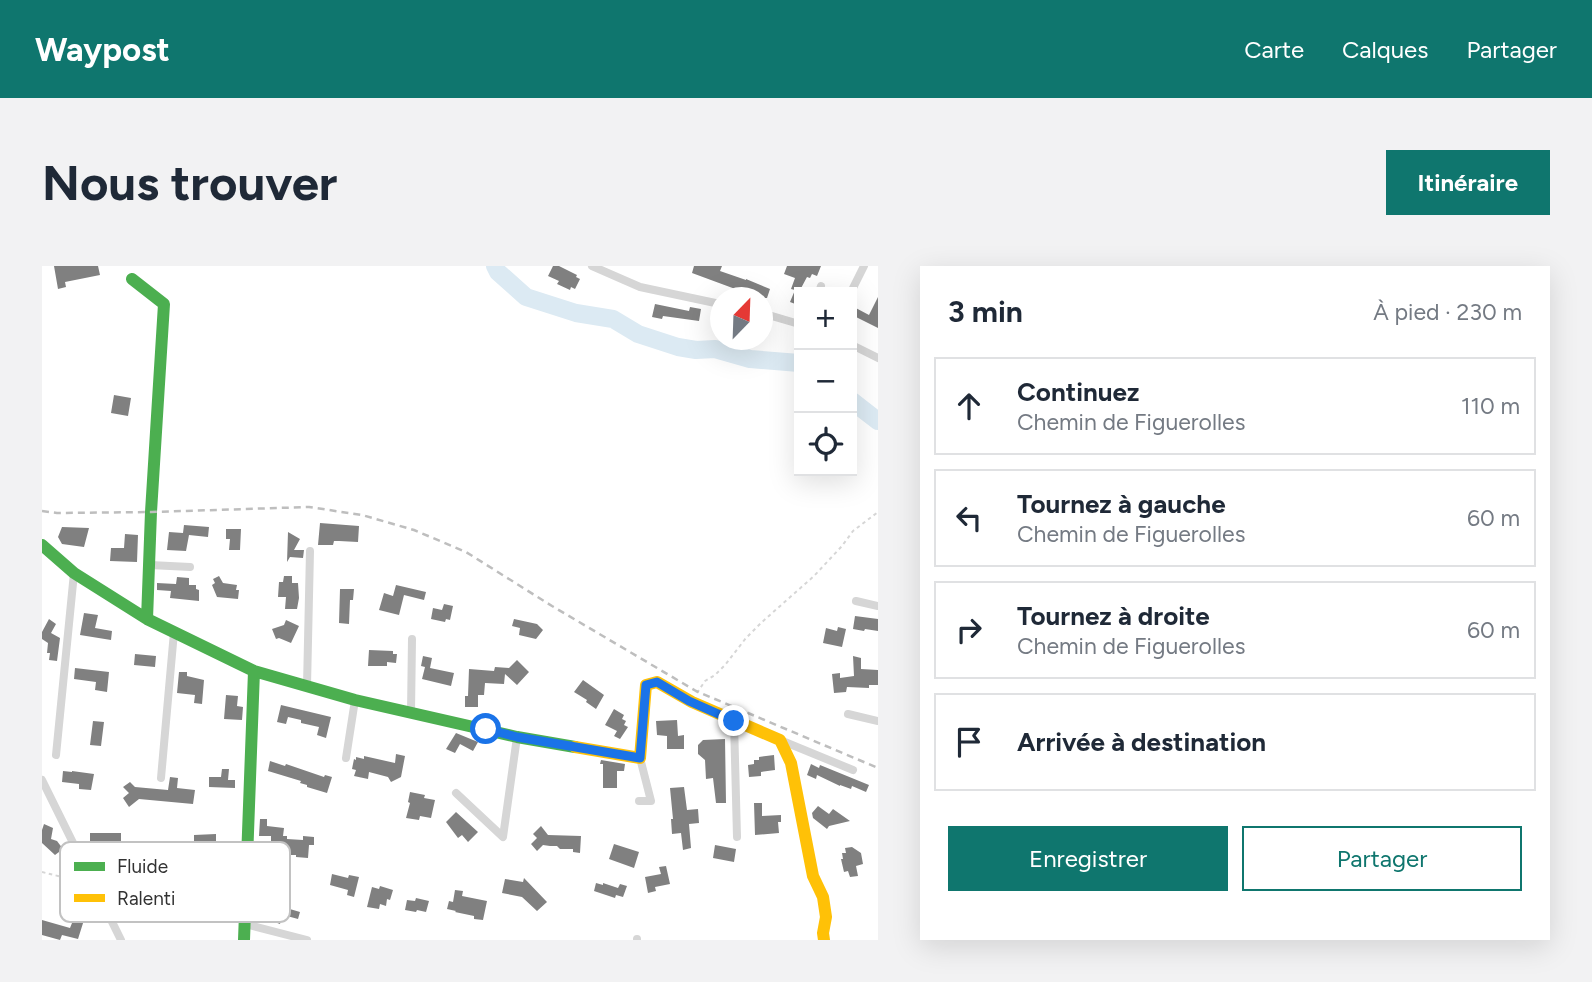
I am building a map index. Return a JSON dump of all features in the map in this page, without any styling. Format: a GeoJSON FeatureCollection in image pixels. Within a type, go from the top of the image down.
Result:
{"type":"FeatureCollection","features":[{"type":"Feature","properties":{"kind":"street"},"geometry":{"type":"LineString","coordinates":[[592,266],[640,287],[710,302]]}},
{"type":"Feature","properties":{"kind":"street"},"geometry":{"type":"LineString","coordinates":[[854,287],[864,266]]}},
{"type":"Feature","properties":{"kind":"street"},"geometry":{"type":"LineString","coordinates":[[132,279],[163,304],[147,619]]}},
{"type":"Feature","properties":{"kind":"street"},"geometry":{"type":"LineString","coordinates":[[773,316],[794,323]]}},
{"type":"Feature","properties":{"kind":"street"},"geometry":{"type":"LineString","coordinates":[[857,348],[878,358]]}},
{"type":"Feature","properties":{"kind":"street"},"geometry":{"type":"LineString","coordinates":[[42,545],[74,573],[147,619],[254,671],[355,700],[517,737],[640,758]]}},
{"type":"Feature","properties":{"kind":"street"},"geometry":{"type":"LineString","coordinates":[[307,686],[310,551]]}},
{"type":"Feature","properties":{"kind":"street"},"geometry":{"type":"LineString","coordinates":[[150,565],[191,567]]}},
{"type":"Feature","properties":{"kind":"street"},"geometry":{"type":"LineString","coordinates":[[56,755],[74,573]]}},
{"type":"Feature","properties":{"kind":"street"},"geometry":{"type":"LineString","coordinates":[[856,601],[878,606]]}},
{"type":"Feature","properties":{"kind":"street"},"geometry":{"type":"LineString","coordinates":[[160,778],[174,632]]}},
{"type":"Feature","properties":{"kind":"street"},"geometry":{"type":"LineString","coordinates":[[411,712],[412,639]]}},
{"type":"Feature","properties":{"kind":"street"},"geometry":{"type":"LineString","coordinates":[[248,842],[254,671]]}},
{"type":"Feature","properties":{"kind":"street"},"geometry":{"type":"LineString","coordinates":[[639,801],[651,801],[640,758],[646,685],[657,682],[734,721],[853,770]]}},
{"type":"Feature","properties":{"kind":"street"},"geometry":{"type":"LineString","coordinates":[[346,758],[355,700]]}},
{"type":"Feature","properties":{"kind":"street"},"geometry":{"type":"LineString","coordinates":[[848,713],[878,721]]}},
{"type":"Feature","properties":{"kind":"street"},"geometry":{"type":"LineString","coordinates":[[734,721],[737,837]]}},
{"type":"Feature","properties":{"kind":"street"},"geometry":{"type":"LineString","coordinates":[[456,793],[503,837],[517,737]]}},
{"type":"Feature","properties":{"kind":"street"},"geometry":{"type":"LineString","coordinates":[[780,740],[791,763],[813,876],[823,897],[826,917],[824,940]]}},
{"type":"Feature","properties":{"kind":"street"},"geometry":{"type":"LineString","coordinates":[[42,780],[73,842]]}},
{"type":"Feature","properties":{"kind":"street"},"geometry":{"type":"LineString","coordinates":[[112,922],[121,940]]}},
{"type":"Feature","properties":{"kind":"street"},"geometry":{"type":"LineString","coordinates":[[244,940],[245,922]]}},
{"type":"Feature","properties":{"kind":"street"},"geometry":{"type":"LineString","coordinates":[[245,925],[307,940]]}},
{"type":"Feature","properties":{"kind":"path"},"geometry":{"type":"LineString","coordinates":[[692,702],[705,681],[715,675],[746,638],[814,576],[853,531],[878,512]]}},
{"type":"Feature","properties":{"kind":"path"},"geometry":{"type":"LineString","coordinates":[[42,872],[60,876]]}},
{"type":"Feature","properties":{"kind":"building"},"geometry":{"type":"Polygon","coordinates":[[[54,266],[98,266],[100,275],[65,282],[66,287],[58,289],[54,266]]]}},
{"type":"Feature","properties":{"kind":"building"},"geometry":{"type":"Polygon","coordinates":[[[553,266],[559,266],[577,275],[580,279],[575,289],[571,287],[570,290],[557,284],[559,281],[548,276],[553,266]]]}},
{"type":"Feature","properties":{"kind":"building"},"geometry":{"type":"Polygon","coordinates":[[[694,266],[722,266],[720,271],[765,287],[730,287],[692,273],[694,266]]]}},
{"type":"Feature","properties":{"kind":"building"},"geometry":{"type":"Polygon","coordinates":[[[787,266],[821,266],[817,276],[812,274],[802,287],[794,287],[794,290],[791,289],[795,278],[784,274],[787,266]]]}},
{"type":"Feature","properties":{"kind":"building"},"geometry":{"type":"Polygon","coordinates":[[[878,297],[878,328],[857,318],[857,309],[869,315],[878,297]]]}},
{"type":"Feature","properties":{"kind":"building"},"geometry":{"type":"Polygon","coordinates":[[[655,304],[689,311],[690,307],[701,309],[699,321],[652,317],[655,304]]]}},
{"type":"Feature","properties":{"kind":"building"},"geometry":{"type":"Polygon","coordinates":[[[114,395],[131,398],[128,416],[111,413],[114,395]]]}},
{"type":"Feature","properties":{"kind":"building"},"geometry":{"type":"Polygon","coordinates":[[[320,523],[359,526],[358,542],[334,541],[333,545],[318,545],[320,523]]]}},
{"type":"Feature","properties":{"kind":"building"},"geometry":{"type":"Polygon","coordinates":[[[184,525],[209,527],[208,537],[189,535],[186,551],[167,550],[169,532],[183,533],[184,525]]]}},
{"type":"Feature","properties":{"kind":"building"},"geometry":{"type":"Polygon","coordinates":[[[62,527],[89,528],[84,547],[62,544],[58,537],[62,527]]]}},
{"type":"Feature","properties":{"kind":"building"},"geometry":{"type":"Polygon","coordinates":[[[226,529],[241,529],[240,550],[229,550],[230,539],[226,539],[226,529]]]}},
{"type":"Feature","properties":{"kind":"building"},"geometry":{"type":"Polygon","coordinates":[[[288,532],[300,539],[294,550],[304,550],[303,558],[290,557],[287,562],[288,532]]]}},
{"type":"Feature","properties":{"kind":"building"},"geometry":{"type":"Polygon","coordinates":[[[125,534],[138,535],[137,562],[110,561],[111,548],[124,548],[125,534]]]}},
{"type":"Feature","properties":{"kind":"building"},"geometry":{"type":"Polygon","coordinates":[[[219,576],[223,583],[237,585],[238,599],[217,597],[212,585],[215,583],[213,579],[219,576]]]}},
{"type":"Feature","properties":{"kind":"building"},"geometry":{"type":"Polygon","coordinates":[[[284,576],[292,576],[292,583],[298,583],[297,609],[285,609],[286,597],[278,597],[279,582],[283,582],[284,576]]]}},
{"type":"Feature","properties":{"kind":"building"},"geometry":{"type":"Polygon","coordinates":[[[177,577],[189,578],[189,585],[196,585],[199,601],[170,598],[171,591],[157,590],[157,583],[176,584],[177,577]]]}},
{"type":"Feature","properties":{"kind":"building"},"geometry":{"type":"Polygon","coordinates":[[[396,585],[426,592],[424,600],[404,595],[399,615],[379,610],[384,593],[393,596],[396,585]]]}},
{"type":"Feature","properties":{"kind":"building"},"geometry":{"type":"Polygon","coordinates":[[[340,589],[354,589],[353,600],[350,600],[349,624],[339,623],[340,589]]]}},
{"type":"Feature","properties":{"kind":"building"},"geometry":{"type":"Polygon","coordinates":[[[444,604],[453,606],[450,620],[446,619],[445,622],[431,619],[433,608],[442,610],[444,604]]]}},
{"type":"Feature","properties":{"kind":"building"},"geometry":{"type":"Polygon","coordinates":[[[84,613],[98,615],[95,628],[112,631],[111,640],[80,635],[84,613]]]}},
{"type":"Feature","properties":{"kind":"building"},"geometry":{"type":"Polygon","coordinates":[[[855,616],[878,619],[878,631],[853,629],[855,616]]]}},
{"type":"Feature","properties":{"kind":"building"},"geometry":{"type":"Polygon","coordinates":[[[49,619],[56,624],[51,633],[60,638],[57,661],[49,660],[48,643],[42,639],[42,632],[49,619]]]}},
{"type":"Feature","properties":{"kind":"building"},"geometry":{"type":"Polygon","coordinates":[[[514,619],[537,624],[543,630],[536,639],[519,635],[520,628],[512,626],[514,619]]]}},
{"type":"Feature","properties":{"kind":"building"},"geometry":{"type":"Polygon","coordinates":[[[286,620],[299,626],[291,643],[276,639],[272,629],[284,625],[286,620]]]}},
{"type":"Feature","properties":{"kind":"building"},"geometry":{"type":"Polygon","coordinates":[[[838,627],[846,629],[842,647],[823,643],[826,628],[837,631],[838,627]]]}},
{"type":"Feature","properties":{"kind":"building"},"geometry":{"type":"Polygon","coordinates":[[[369,650],[393,651],[393,654],[397,654],[396,663],[368,666],[369,650]]]}},
{"type":"Feature","properties":{"kind":"building"},"geometry":{"type":"Polygon","coordinates":[[[135,654],[156,656],[155,667],[134,665],[135,654]]]}},
{"type":"Feature","properties":{"kind":"building"},"geometry":{"type":"Polygon","coordinates":[[[423,656],[432,658],[430,668],[454,673],[451,686],[422,679],[425,667],[421,666],[423,656]]]}},
{"type":"Feature","properties":{"kind":"building"},"geometry":{"type":"Polygon","coordinates":[[[853,656],[861,658],[861,669],[878,670],[878,685],[869,685],[869,688],[847,687],[846,692],[834,693],[832,674],[840,673],[840,678],[854,676],[853,656]]]}},
{"type":"Feature","properties":{"kind":"building"},"geometry":{"type":"Polygon","coordinates":[[[517,660],[529,672],[517,685],[505,674],[504,684],[485,683],[484,695],[478,695],[478,707],[465,707],[469,669],[494,671],[495,667],[509,668],[517,660]]]}},
{"type":"Feature","properties":{"kind":"building"},"geometry":{"type":"Polygon","coordinates":[[[75,668],[109,672],[107,692],[95,690],[96,682],[74,679],[75,668]]]}},
{"type":"Feature","properties":{"kind":"building"},"geometry":{"type":"Polygon","coordinates":[[[179,672],[187,672],[187,676],[204,680],[202,704],[194,703],[195,695],[177,693],[179,672]]]}},
{"type":"Feature","properties":{"kind":"building"},"geometry":{"type":"Polygon","coordinates":[[[583,680],[604,695],[596,709],[574,692],[583,680]]]}},
{"type":"Feature","properties":{"kind":"building"},"geometry":{"type":"Polygon","coordinates":[[[226,695],[238,696],[237,706],[243,707],[242,720],[224,719],[226,695]]]}},
{"type":"Feature","properties":{"kind":"building"},"geometry":{"type":"Polygon","coordinates":[[[281,705],[331,717],[326,738],[317,735],[319,727],[301,723],[301,720],[288,717],[286,724],[277,722],[281,705]]]}},
{"type":"Feature","properties":{"kind":"building"},"geometry":{"type":"Polygon","coordinates":[[[614,709],[624,715],[624,725],[628,727],[620,739],[614,736],[617,731],[605,725],[614,709]]]}},
{"type":"Feature","properties":{"kind":"building"},"geometry":{"type":"Polygon","coordinates":[[[677,720],[678,736],[684,735],[684,749],[667,749],[667,736],[657,735],[656,721],[677,720]]]}},
{"type":"Feature","properties":{"kind":"building"},"geometry":{"type":"Polygon","coordinates":[[[93,721],[104,722],[101,746],[90,745],[93,721]]]}},
{"type":"Feature","properties":{"kind":"building"},"geometry":{"type":"Polygon","coordinates":[[[456,733],[478,742],[473,751],[460,744],[455,753],[446,749],[456,733]]]}},
{"type":"Feature","properties":{"kind":"building"},"geometry":{"type":"Polygon","coordinates":[[[725,739],[726,803],[716,803],[713,778],[706,779],[705,760],[698,754],[698,745],[703,740],[725,739]]]}},
{"type":"Feature","properties":{"kind":"building"},"geometry":{"type":"Polygon","coordinates":[[[396,754],[405,756],[401,777],[391,782],[388,777],[369,772],[368,779],[354,776],[356,770],[352,769],[356,757],[364,759],[364,756],[395,763],[396,754]]]}},
{"type":"Feature","properties":{"kind":"building"},"geometry":{"type":"Polygon","coordinates":[[[774,755],[775,770],[761,772],[761,776],[749,777],[748,765],[754,764],[754,760],[759,760],[759,757],[774,755]]]}},
{"type":"Feature","properties":{"kind":"building"},"geometry":{"type":"Polygon","coordinates":[[[601,760],[625,764],[624,771],[617,771],[617,788],[603,788],[601,760]]]}},
{"type":"Feature","properties":{"kind":"building"},"geometry":{"type":"Polygon","coordinates":[[[270,761],[332,777],[327,793],[307,787],[300,783],[301,781],[268,771],[270,761]]]}},
{"type":"Feature","properties":{"kind":"building"},"geometry":{"type":"Polygon","coordinates":[[[811,764],[819,768],[820,765],[869,785],[866,792],[852,786],[851,789],[840,786],[817,775],[816,779],[807,775],[811,764]]]}},
{"type":"Feature","properties":{"kind":"building"},"geometry":{"type":"Polygon","coordinates":[[[222,769],[229,769],[228,780],[235,780],[235,788],[209,787],[209,777],[221,777],[222,769]]]}},
{"type":"Feature","properties":{"kind":"building"},"geometry":{"type":"Polygon","coordinates":[[[63,771],[94,774],[91,790],[79,789],[79,784],[62,782],[63,771]]]}},
{"type":"Feature","properties":{"kind":"building"},"geometry":{"type":"Polygon","coordinates":[[[170,777],[178,778],[177,788],[195,790],[193,804],[139,799],[129,807],[123,798],[129,793],[123,787],[130,782],[135,787],[168,790],[170,777]]]}},
{"type":"Feature","properties":{"kind":"building"},"geometry":{"type":"Polygon","coordinates":[[[684,787],[687,810],[698,809],[699,823],[689,824],[691,848],[683,850],[681,833],[672,834],[670,788],[684,787]]]}},
{"type":"Feature","properties":{"kind":"building"},"geometry":{"type":"Polygon","coordinates":[[[410,792],[435,800],[431,818],[406,818],[410,792]]]}},
{"type":"Feature","properties":{"kind":"building"},"geometry":{"type":"Polygon","coordinates":[[[754,803],[762,803],[762,816],[781,815],[781,822],[778,822],[779,833],[755,835],[754,803]]]}},
{"type":"Feature","properties":{"kind":"building"},"geometry":{"type":"Polygon","coordinates":[[[818,806],[829,814],[833,809],[850,821],[829,826],[827,829],[813,818],[812,813],[818,806]]]}},
{"type":"Feature","properties":{"kind":"building"},"geometry":{"type":"Polygon","coordinates":[[[456,812],[478,832],[468,842],[462,835],[458,838],[446,822],[456,812]]]}},
{"type":"Feature","properties":{"kind":"building"},"geometry":{"type":"Polygon","coordinates":[[[260,819],[267,819],[267,826],[284,828],[283,836],[287,836],[287,839],[303,840],[303,836],[314,837],[314,845],[309,845],[308,858],[296,857],[290,855],[290,842],[271,842],[271,836],[259,836],[260,819]]]}},
{"type":"Feature","properties":{"kind":"building"},"geometry":{"type":"Polygon","coordinates":[[[44,824],[53,828],[51,839],[60,845],[60,851],[55,855],[42,843],[44,824]]]}},
{"type":"Feature","properties":{"kind":"building"},"geometry":{"type":"Polygon","coordinates":[[[541,826],[548,835],[581,836],[580,853],[573,852],[573,849],[543,845],[537,851],[531,844],[537,838],[533,834],[541,826]]]}},
{"type":"Feature","properties":{"kind":"building"},"geometry":{"type":"Polygon","coordinates":[[[90,833],[121,833],[121,842],[90,842],[90,833]]]}},
{"type":"Feature","properties":{"kind":"building"},"geometry":{"type":"Polygon","coordinates":[[[216,834],[216,841],[222,842],[194,842],[194,835],[216,834]]]}},
{"type":"Feature","properties":{"kind":"building"},"geometry":{"type":"Polygon","coordinates":[[[614,844],[639,852],[634,868],[609,859],[614,844]]]}},
{"type":"Feature","properties":{"kind":"building"},"geometry":{"type":"Polygon","coordinates":[[[715,845],[736,849],[734,862],[713,858],[715,845]]]}},
{"type":"Feature","properties":{"kind":"building"},"geometry":{"type":"Polygon","coordinates":[[[852,847],[861,853],[863,864],[856,866],[858,876],[850,877],[848,871],[844,872],[841,859],[842,853],[846,853],[845,848],[852,847]]]}},
{"type":"Feature","properties":{"kind":"building"},"geometry":{"type":"Polygon","coordinates":[[[666,866],[670,884],[655,887],[656,891],[648,893],[645,877],[661,874],[659,867],[666,866]]]}},
{"type":"Feature","properties":{"kind":"building"},"geometry":{"type":"Polygon","coordinates":[[[332,874],[348,878],[349,875],[359,877],[354,897],[347,895],[348,890],[330,885],[332,874]]]}},
{"type":"Feature","properties":{"kind":"building"},"geometry":{"type":"Polygon","coordinates":[[[524,878],[547,902],[537,911],[522,897],[502,893],[505,879],[523,882],[524,878]]]}},
{"type":"Feature","properties":{"kind":"building"},"geometry":{"type":"Polygon","coordinates":[[[596,883],[618,888],[620,884],[627,886],[623,897],[616,895],[615,898],[594,891],[596,883]]]}},
{"type":"Feature","properties":{"kind":"building"},"geometry":{"type":"Polygon","coordinates":[[[380,886],[393,890],[390,900],[387,899],[386,906],[380,904],[379,909],[367,907],[372,887],[379,889],[380,886]]]}},
{"type":"Feature","properties":{"kind":"building"},"geometry":{"type":"Polygon","coordinates":[[[455,890],[463,891],[462,896],[487,901],[483,920],[447,909],[449,901],[453,902],[455,890]]]}},
{"type":"Feature","properties":{"kind":"building"},"geometry":{"type":"Polygon","coordinates":[[[416,898],[429,901],[426,912],[405,910],[407,900],[415,901],[416,898]]]}},
{"type":"Feature","properties":{"kind":"building"},"geometry":{"type":"Polygon","coordinates":[[[290,909],[300,912],[298,919],[290,917],[290,909]]]}},
{"type":"Feature","properties":{"kind":"building"},"geometry":{"type":"Polygon","coordinates":[[[42,920],[70,928],[74,923],[83,922],[78,939],[62,935],[60,940],[42,935],[42,920]]]}},
{"type":"Feature","properties":{"kind":"waterway"},"geometry":{"type":"LineString","coordinates":[[495,266],[498,272],[526,297],[576,313],[613,319],[638,334],[678,347],[715,349],[750,359],[794,363]]}},
{"type":"Feature","properties":{"kind":"waterway"},"geometry":{"type":"LineString","coordinates":[[857,405],[878,421]]}},
{"type":"Feature","properties":{"kind":"railway"},"geometry":{"type":"LineString","coordinates":[[42,511],[151,512],[309,507],[362,515],[414,530],[466,552],[696,691],[878,768]]}},
{"type":"Feature","properties":{"kind":"traffic: fast"},"geometry":{"type":"LineString","coordinates":[[132,279],[164,304],[147,619]]}},
{"type":"Feature","properties":{"kind":"traffic: fast"},"geometry":{"type":"LineString","coordinates":[[42,545],[74,573],[147,619],[254,671],[355,700],[517,737],[575,747]]}},
{"type":"Feature","properties":{"kind":"traffic: fast"},"geometry":{"type":"LineString","coordinates":[[248,842],[254,671]]}},
{"type":"Feature","properties":{"kind":"traffic: fast"},"geometry":{"type":"LineString","coordinates":[[244,940],[245,922]]}},
{"type":"Feature","properties":{"kind":"traffic: slow"},"geometry":{"type":"LineString","coordinates":[[575,747],[640,758],[646,685],[657,682],[692,702],[780,740],[791,763],[813,876],[823,897],[826,917],[824,940]]}},
{"type":"Feature","properties":{"kind":"route"},"geometry":{"type":"LineString","coordinates":[[486,729],[517,737],[640,758],[646,685],[657,682],[689,701],[734,721]]}}]}
